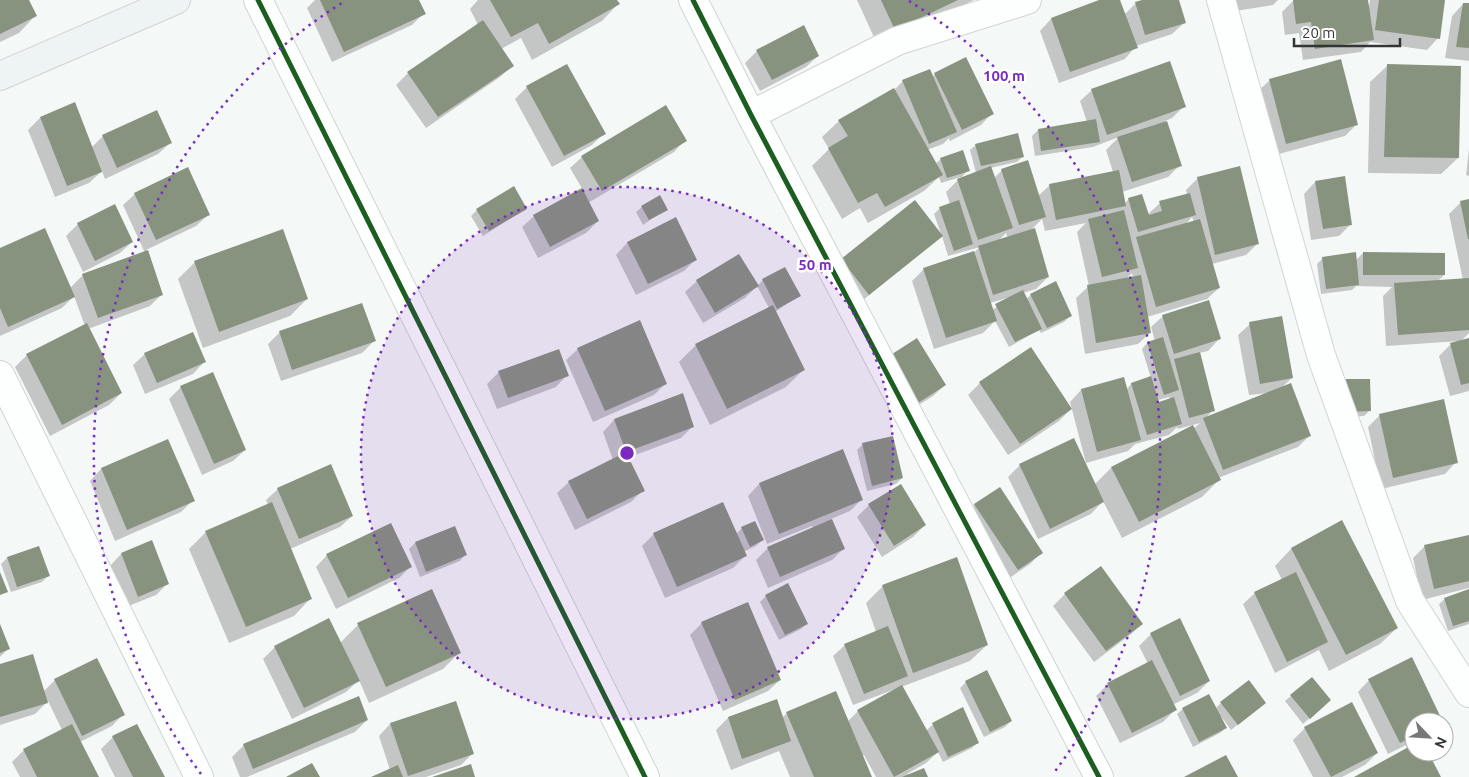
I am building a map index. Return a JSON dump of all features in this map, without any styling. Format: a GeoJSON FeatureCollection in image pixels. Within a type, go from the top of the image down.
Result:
{"type":"FeatureCollection","features":[{"type":"Feature","properties":{"kind":"street"},"geometry":{"type":"LineString","coordinates":[[0,76],[176,0]]}},
{"type":"Feature","properties":{"kind":"street"},"geometry":{"type":"LineString","coordinates":[[258,0],[645,777]]}},
{"type":"Feature","properties":{"kind":"street"},"geometry":{"type":"LineString","coordinates":[[693,0],[751,115],[1099,777]]}},
{"type":"Feature","properties":{"kind":"street"},"geometry":{"type":"LineString","coordinates":[[751,115],[897,41],[1027,0]]}},
{"type":"Feature","properties":{"kind":"street"},"geometry":{"type":"LineString","coordinates":[[1221,0],[1321,355],[1410,601],[1469,693]]}},
{"type":"Feature","properties":{"kind":"street"},"geometry":{"type":"LineString","coordinates":[[0,376],[199,777]]}},
{"type":"Feature","properties":{"kind":"building"},"geometry":{"type":"Polygon","coordinates":[[[0,0],[29,0],[37,16],[0,34],[0,0]]]}},
{"type":"Feature","properties":{"kind":"building"},"geometry":{"type":"Polygon","coordinates":[[[320,0],[419,0],[426,14],[344,52],[320,0]]]}},
{"type":"Feature","properties":{"kind":"building"},"geometry":{"type":"Polygon","coordinates":[[[490,0],[617,0],[620,4],[549,44],[538,23],[511,37],[490,0]]]}},
{"type":"Feature","properties":{"kind":"building"},"geometry":{"type":"Polygon","coordinates":[[[881,0],[958,0],[895,30],[881,0]]]}},
{"type":"Feature","properties":{"kind":"building"},"geometry":{"type":"Polygon","coordinates":[[[1099,0],[1120,0],[1138,48],[1070,72],[1051,18],[1099,0]]]}},
{"type":"Feature","properties":{"kind":"building"},"geometry":{"type":"Polygon","coordinates":[[[1142,0],[1179,0],[1186,23],[1145,35],[1135,2],[1142,0]]]}},
{"type":"Feature","properties":{"kind":"building"},"geometry":{"type":"Polygon","coordinates":[[[1293,0],[1368,0],[1374,40],[1315,49],[1311,22],[1296,24],[1293,0]]]}},
{"type":"Feature","properties":{"kind":"building"},"geometry":{"type":"Polygon","coordinates":[[[1379,0],[1445,0],[1440,39],[1375,30],[1379,0]]]}},
{"type":"Feature","properties":{"kind":"building"},"geometry":{"type":"Polygon","coordinates":[[[1463,3],[1469,3],[1469,48],[1456,47],[1463,3]]]}},
{"type":"Feature","properties":{"kind":"building"},"geometry":{"type":"Polygon","coordinates":[[[483,20],[514,66],[438,117],[407,72],[483,20]]]}},
{"type":"Feature","properties":{"kind":"building"},"geometry":{"type":"Polygon","coordinates":[[[804,25],[819,56],[772,80],[756,50],[804,25]]]}},
{"type":"Feature","properties":{"kind":"building"},"geometry":{"type":"Polygon","coordinates":[[[966,57],[994,114],[962,130],[934,73],[966,57]]]}},
{"type":"Feature","properties":{"kind":"building"},"geometry":{"type":"Polygon","coordinates":[[[1341,59],[1358,125],[1286,144],[1269,79],[1341,59]]]}},
{"type":"Feature","properties":{"kind":"building"},"geometry":{"type":"Polygon","coordinates":[[[1170,61],[1186,107],[1107,135],[1091,89],[1170,61]]]}},
{"type":"Feature","properties":{"kind":"building"},"geometry":{"type":"Polygon","coordinates":[[[567,64],[606,134],[564,156],[526,86],[567,64]]]}},
{"type":"Feature","properties":{"kind":"building"},"geometry":{"type":"Polygon","coordinates":[[[1387,64],[1461,66],[1459,158],[1384,157],[1387,64]]]}},
{"type":"Feature","properties":{"kind":"building"},"geometry":{"type":"Polygon","coordinates":[[[930,69],[957,132],[929,144],[902,80],[930,69]]]}},
{"type":"Feature","properties":{"kind":"building"},"geometry":{"type":"Polygon","coordinates":[[[894,88],[943,175],[885,207],[877,193],[858,203],[828,148],[848,136],[838,120],[894,88]]]}},
{"type":"Feature","properties":{"kind":"building"},"geometry":{"type":"Polygon","coordinates":[[[75,102],[102,172],[67,186],[40,117],[75,102]]]}},
{"type":"Feature","properties":{"kind":"building"},"geometry":{"type":"Polygon","coordinates":[[[666,105],[687,141],[602,191],[581,156],[666,105]]]}},
{"type":"Feature","properties":{"kind":"building"},"geometry":{"type":"Polygon","coordinates":[[[157,110],[172,143],[117,168],[102,135],[157,110]]]}},
{"type":"Feature","properties":{"kind":"building"},"geometry":{"type":"Polygon","coordinates":[[[1096,119],[1100,142],[1041,151],[1038,129],[1096,119]]]}},
{"type":"Feature","properties":{"kind":"building"},"geometry":{"type":"Polygon","coordinates":[[[1167,121],[1182,166],[1132,182],[1117,137],[1167,121]]]}},
{"type":"Feature","properties":{"kind":"building"},"geometry":{"type":"Polygon","coordinates":[[[1018,133],[1024,157],[981,166],[975,144],[1018,133]]]}},
{"type":"Feature","properties":{"kind":"building"},"geometry":{"type":"Polygon","coordinates":[[[963,150],[970,171],[947,178],[940,158],[963,150]]]}},
{"type":"Feature","properties":{"kind":"building"},"geometry":{"type":"Polygon","coordinates":[[[1028,160],[1046,217],[1019,225],[1001,169],[1028,160]]]}},
{"type":"Feature","properties":{"kind":"building"},"geometry":{"type":"Polygon","coordinates":[[[991,166],[1013,228],[978,240],[957,179],[991,166]]]}},
{"type":"Feature","properties":{"kind":"building"},"geometry":{"type":"Polygon","coordinates":[[[1240,166],[1259,244],[1215,255],[1197,177],[1240,166]]]}},
{"type":"Feature","properties":{"kind":"building"},"geometry":{"type":"Polygon","coordinates":[[[188,167],[210,215],[156,240],[134,193],[188,167]]]}},
{"type":"Feature","properties":{"kind":"building"},"geometry":{"type":"Polygon","coordinates":[[[1119,170],[1126,206],[1056,220],[1049,184],[1119,170]]]}},
{"type":"Feature","properties":{"kind":"building"},"geometry":{"type":"Polygon","coordinates":[[[1345,176],[1352,225],[1323,229],[1315,181],[1345,176]]]}},
{"type":"Feature","properties":{"kind":"building"},"geometry":{"type":"Polygon","coordinates":[[[514,186],[527,209],[489,231],[476,209],[514,186]]]}},
{"type":"Feature","properties":{"kind":"building"},"geometry":{"type":"Polygon","coordinates":[[[582,188],[599,221],[550,247],[533,215],[582,188]]]}},
{"type":"Feature","properties":{"kind":"building"},"geometry":{"type":"Polygon","coordinates":[[[1190,193],[1196,215],[1138,232],[1128,198],[1142,194],[1149,215],[1162,211],[1159,201],[1190,193]]]}},
{"type":"Feature","properties":{"kind":"building"},"geometry":{"type":"Polygon","coordinates":[[[660,195],[668,210],[649,220],[641,206],[660,195]]]}},
{"type":"Feature","properties":{"kind":"building"},"geometry":{"type":"Polygon","coordinates":[[[1469,199],[1469,239],[1468,239],[1460,201],[1469,199]]]}},
{"type":"Feature","properties":{"kind":"building"},"geometry":{"type":"Polygon","coordinates":[[[915,200],[943,236],[869,295],[841,259],[915,200]]]}},
{"type":"Feature","properties":{"kind":"building"},"geometry":{"type":"Polygon","coordinates":[[[959,200],[973,244],[954,251],[939,207],[959,200]]]}},
{"type":"Feature","properties":{"kind":"building"},"geometry":{"type":"Polygon","coordinates":[[[115,204],[133,242],[95,261],[77,223],[115,204]]]}},
{"type":"Feature","properties":{"kind":"building"},"geometry":{"type":"Polygon","coordinates":[[[1124,210],[1138,268],[1102,277],[1088,219],[1124,210]]]}},
{"type":"Feature","properties":{"kind":"building"},"geometry":{"type":"Polygon","coordinates":[[[676,217],[697,260],[648,284],[627,242],[676,217]]]}},
{"type":"Feature","properties":{"kind":"building"},"geometry":{"type":"Polygon","coordinates":[[[1200,219],[1220,288],[1156,307],[1136,237],[1200,219]]]}},
{"type":"Feature","properties":{"kind":"building"},"geometry":{"type":"Polygon","coordinates":[[[45,228],[75,297],[8,327],[0,308],[0,248],[45,228]]]}},
{"type":"Feature","properties":{"kind":"building"},"geometry":{"type":"Polygon","coordinates":[[[1035,228],[1049,277],[993,295],[978,246],[1035,228]]]}},
{"type":"Feature","properties":{"kind":"building"},"geometry":{"type":"Polygon","coordinates":[[[283,229],[308,299],[219,332],[194,261],[283,229]]]}},
{"type":"Feature","properties":{"kind":"building"},"geometry":{"type":"Polygon","coordinates":[[[148,250],[163,295],[98,318],[82,274],[148,250]]]}},
{"type":"Feature","properties":{"kind":"building"},"geometry":{"type":"Polygon","coordinates":[[[974,251],[997,321],[946,338],[923,268],[974,251]]]}},
{"type":"Feature","properties":{"kind":"building"},"geometry":{"type":"Polygon","coordinates":[[[1356,252],[1359,285],[1326,289],[1322,257],[1356,252]]]}},
{"type":"Feature","properties":{"kind":"building"},"geometry":{"type":"Polygon","coordinates":[[[1363,252],[1445,253],[1445,275],[1363,275],[1363,252]]]}},
{"type":"Feature","properties":{"kind":"building"},"geometry":{"type":"Polygon","coordinates":[[[739,254],[759,286],[715,313],[696,280],[739,254]]]}},
{"type":"Feature","properties":{"kind":"building"},"geometry":{"type":"Polygon","coordinates":[[[785,267],[801,296],[777,309],[762,279],[785,267]]]}},
{"type":"Feature","properties":{"kind":"building"},"geometry":{"type":"Polygon","coordinates":[[[1141,275],[1151,333],[1096,343],[1087,285],[1141,275]]]}},
{"type":"Feature","properties":{"kind":"building"},"geometry":{"type":"Polygon","coordinates":[[[1469,278],[1469,330],[1398,335],[1394,283],[1469,278]]]}},
{"type":"Feature","properties":{"kind":"building"},"geometry":{"type":"Polygon","coordinates":[[[1056,281],[1072,316],[1047,328],[1030,294],[1056,281]]]}},
{"type":"Feature","properties":{"kind":"building"},"geometry":{"type":"Polygon","coordinates":[[[1023,290],[1042,329],[1015,342],[995,304],[1023,290]]]}},
{"type":"Feature","properties":{"kind":"building"},"geometry":{"type":"Polygon","coordinates":[[[1209,300],[1221,339],[1174,354],[1162,315],[1209,300]]]}},
{"type":"Feature","properties":{"kind":"building"},"geometry":{"type":"Polygon","coordinates":[[[362,303],[376,341],[292,370],[279,331],[362,303]]]}},
{"type":"Feature","properties":{"kind":"building"},"geometry":{"type":"Polygon","coordinates":[[[773,305],[805,370],[727,409],[695,344],[773,305]]]}},
{"type":"Feature","properties":{"kind":"building"},"geometry":{"type":"Polygon","coordinates":[[[1282,316],[1293,378],[1260,384],[1249,322],[1282,316]]]}},
{"type":"Feature","properties":{"kind":"building"},"geometry":{"type":"Polygon","coordinates":[[[640,320],[667,384],[605,411],[577,348],[640,320]]]}},
{"type":"Feature","properties":{"kind":"building"},"geometry":{"type":"Polygon","coordinates":[[[87,323],[122,393],[62,425],[26,354],[87,323]]]}},
{"type":"Feature","properties":{"kind":"building"},"geometry":{"type":"Polygon","coordinates":[[[193,332],[206,362],[157,383],[144,353],[193,332]]]}},
{"type":"Feature","properties":{"kind":"building"},"geometry":{"type":"Polygon","coordinates":[[[1163,337],[1179,390],[1164,395],[1147,342],[1163,337]]]}},
{"type":"Feature","properties":{"kind":"building"},"geometry":{"type":"Polygon","coordinates":[[[917,338],[946,385],[918,403],[889,356],[917,338]]]}},
{"type":"Feature","properties":{"kind":"building"},"geometry":{"type":"Polygon","coordinates":[[[1469,338],[1469,383],[1461,385],[1450,343],[1469,338]]]}},
{"type":"Feature","properties":{"kind":"building"},"geometry":{"type":"Polygon","coordinates":[[[1031,347],[1072,409],[1020,444],[979,382],[1031,347]]]}},
{"type":"Feature","properties":{"kind":"building"},"geometry":{"type":"Polygon","coordinates":[[[559,349],[569,376],[508,398],[498,371],[559,349]]]}},
{"type":"Feature","properties":{"kind":"building"},"geometry":{"type":"Polygon","coordinates":[[[1200,352],[1215,411],[1189,418],[1174,359],[1200,352]]]}},
{"type":"Feature","properties":{"kind":"building"},"geometry":{"type":"Polygon","coordinates":[[[213,372],[246,450],[214,464],[180,386],[213,372]]]}},
{"type":"Feature","properties":{"kind":"building"},"geometry":{"type":"Polygon","coordinates":[[[1151,376],[1159,402],[1174,397],[1182,424],[1147,435],[1131,383],[1151,376]]]}},
{"type":"Feature","properties":{"kind":"building"},"geometry":{"type":"Polygon","coordinates":[[[1124,377],[1141,440],[1097,452],[1081,389],[1124,377]]]}},
{"type":"Feature","properties":{"kind":"building"},"geometry":{"type":"Polygon","coordinates":[[[1346,379],[1370,379],[1371,411],[1346,412],[1346,379]]]}},
{"type":"Feature","properties":{"kind":"building"},"geometry":{"type":"Polygon","coordinates":[[[1291,383],[1311,436],[1223,470],[1203,418],[1291,383]]]}},
{"type":"Feature","properties":{"kind":"building"},"geometry":{"type":"Polygon","coordinates":[[[683,393],[694,427],[626,452],[614,419],[683,393]]]}},
{"type":"Feature","properties":{"kind":"building"},"geometry":{"type":"Polygon","coordinates":[[[1444,399],[1458,463],[1393,478],[1379,414],[1444,399]]]}},
{"type":"Feature","properties":{"kind":"building"},"geometry":{"type":"Polygon","coordinates":[[[1193,425],[1221,480],[1139,522],[1111,467],[1193,425]]]}},
{"type":"Feature","properties":{"kind":"building"},"geometry":{"type":"Polygon","coordinates":[[[893,436],[903,478],[872,486],[862,443],[893,436]]]}},
{"type":"Feature","properties":{"kind":"building"},"geometry":{"type":"Polygon","coordinates":[[[1074,438],[1104,502],[1050,529],[1019,464],[1074,438]]]}},
{"type":"Feature","properties":{"kind":"building"},"geometry":{"type":"Polygon","coordinates":[[[168,439],[195,501],[127,530],[101,468],[168,439]]]}},
{"type":"Feature","properties":{"kind":"building"},"geometry":{"type":"Polygon","coordinates":[[[843,449],[863,500],[779,534],[759,483],[843,449]]]}},
{"type":"Feature","properties":{"kind":"building"},"geometry":{"type":"Polygon","coordinates":[[[626,452],[645,491],[587,519],[568,481],[626,452]]]}},
{"type":"Feature","properties":{"kind":"building"},"geometry":{"type":"Polygon","coordinates":[[[331,464],[353,516],[299,539],[277,488],[331,464]]]}},
{"type":"Feature","properties":{"kind":"building"},"geometry":{"type":"Polygon","coordinates":[[[901,484],[926,525],[894,546],[868,504],[901,484]]]}},
{"type":"Feature","properties":{"kind":"building"},"geometry":{"type":"Polygon","coordinates":[[[1000,487],[1043,553],[1018,570],[974,504],[1000,487]]]}},
{"type":"Feature","properties":{"kind":"building"},"geometry":{"type":"Polygon","coordinates":[[[272,502],[312,599],[246,627],[205,531],[272,502]]]}},
{"type":"Feature","properties":{"kind":"building"},"geometry":{"type":"Polygon","coordinates":[[[723,502],[747,556],[677,587],[653,533],[723,502]]]}},
{"type":"Feature","properties":{"kind":"building"},"geometry":{"type":"Polygon","coordinates":[[[832,519],[845,549],[780,577],[767,547],[832,519]]]}},
{"type":"Feature","properties":{"kind":"building"},"geometry":{"type":"Polygon","coordinates":[[[1342,520],[1398,628],[1346,655],[1291,548],[1342,520]]]}},
{"type":"Feature","properties":{"kind":"building"},"geometry":{"type":"Polygon","coordinates":[[[755,521],[764,540],[750,547],[741,527],[755,521]]]}},
{"type":"Feature","properties":{"kind":"building"},"geometry":{"type":"Polygon","coordinates":[[[391,523],[412,567],[348,598],[326,554],[391,523]]]}},
{"type":"Feature","properties":{"kind":"building"},"geometry":{"type":"Polygon","coordinates":[[[455,526],[467,555],[426,572],[415,542],[455,526]]]}},
{"type":"Feature","properties":{"kind":"building"},"geometry":{"type":"Polygon","coordinates":[[[1469,535],[1469,581],[1434,589],[1424,545],[1469,535]]]}},
{"type":"Feature","properties":{"kind":"building"},"geometry":{"type":"Polygon","coordinates":[[[152,540],[169,584],[138,597],[121,553],[152,540]]]}},
{"type":"Feature","properties":{"kind":"building"},"geometry":{"type":"Polygon","coordinates":[[[39,546],[50,576],[17,587],[7,557],[39,546]]]}},
{"type":"Feature","properties":{"kind":"building"},"geometry":{"type":"Polygon","coordinates":[[[957,557],[988,645],[913,673],[882,585],[957,557]]]}},
{"type":"Feature","properties":{"kind":"building"},"geometry":{"type":"Polygon","coordinates":[[[1101,566],[1143,624],[1106,651],[1064,593],[1101,566]]]}},
{"type":"Feature","properties":{"kind":"building"},"geometry":{"type":"Polygon","coordinates":[[[0,572],[8,592],[0,595],[0,572]]]}},
{"type":"Feature","properties":{"kind":"building"},"geometry":{"type":"Polygon","coordinates":[[[1296,572],[1328,642],[1287,662],[1254,592],[1296,572]]]}},
{"type":"Feature","properties":{"kind":"building"},"geometry":{"type":"Polygon","coordinates":[[[788,583],[808,624],[785,635],[765,595],[788,583]]]}},
{"type":"Feature","properties":{"kind":"building"},"geometry":{"type":"Polygon","coordinates":[[[432,589],[461,653],[386,687],[357,623],[432,589]]]}},
{"type":"Feature","properties":{"kind":"building"},"geometry":{"type":"Polygon","coordinates":[[[1469,589],[1469,621],[1453,626],[1444,598],[1469,589]]]}},
{"type":"Feature","properties":{"kind":"building"},"geometry":{"type":"Polygon","coordinates":[[[748,602],[781,680],[735,700],[701,622],[748,602]]]}},
{"type":"Feature","properties":{"kind":"building"},"geometry":{"type":"Polygon","coordinates":[[[329,618],[360,681],[304,708],[274,646],[329,618]]]}},
{"type":"Feature","properties":{"kind":"building"},"geometry":{"type":"Polygon","coordinates":[[[1180,618],[1210,681],[1180,696],[1150,633],[1180,618]]]}},
{"type":"Feature","properties":{"kind":"building"},"geometry":{"type":"Polygon","coordinates":[[[0,624],[10,649],[0,653],[0,624]]]}},
{"type":"Feature","properties":{"kind":"building"},"geometry":{"type":"Polygon","coordinates":[[[888,626],[908,676],[864,694],[844,644],[888,626]]]}},
{"type":"Feature","properties":{"kind":"building"},"geometry":{"type":"Polygon","coordinates":[[[33,654],[48,703],[0,717],[0,664],[33,654]]]}},
{"type":"Feature","properties":{"kind":"building"},"geometry":{"type":"Polygon","coordinates":[[[1412,657],[1438,712],[1404,712],[1404,741],[1400,743],[1368,679],[1412,657]]]}},
{"type":"Feature","properties":{"kind":"building"},"geometry":{"type":"Polygon","coordinates":[[[97,658],[125,715],[82,736],[54,679],[97,658]]]}},
{"type":"Feature","properties":{"kind":"building"},"geometry":{"type":"Polygon","coordinates":[[[1152,660],[1177,710],[1132,733],[1107,683],[1152,660]]]}},
{"type":"Feature","properties":{"kind":"building"},"geometry":{"type":"Polygon","coordinates":[[[987,670],[1012,721],[990,732],[965,681],[987,670]]]}},
{"type":"Feature","properties":{"kind":"building"},"geometry":{"type":"Polygon","coordinates":[[[1312,677],[1331,700],[1310,719],[1290,695],[1312,677]]]}},
{"type":"Feature","properties":{"kind":"building"},"geometry":{"type":"Polygon","coordinates":[[[1249,680],[1266,703],[1238,725],[1220,702],[1249,680]]]}},
{"type":"Feature","properties":{"kind":"building"},"geometry":{"type":"Polygon","coordinates":[[[902,685],[939,752],[894,777],[857,710],[902,685]]]}},
{"type":"Feature","properties":{"kind":"building"},"geometry":{"type":"Polygon","coordinates":[[[836,691],[872,777],[814,777],[786,712],[836,691]]]}},
{"type":"Feature","properties":{"kind":"building"},"geometry":{"type":"Polygon","coordinates":[[[1209,694],[1227,728],[1199,742],[1182,708],[1209,694]]]}},
{"type":"Feature","properties":{"kind":"building"},"geometry":{"type":"Polygon","coordinates":[[[359,696],[368,720],[253,769],[243,744],[359,696]]]}},
{"type":"Feature","properties":{"kind":"building"},"geometry":{"type":"Polygon","coordinates":[[[777,699],[791,741],[742,759],[728,717],[777,699]]]}},
{"type":"Feature","properties":{"kind":"building"},"geometry":{"type":"Polygon","coordinates":[[[456,701],[474,754],[408,776],[390,723],[456,701]]]}},
{"type":"Feature","properties":{"kind":"building"},"geometry":{"type":"Polygon","coordinates":[[[1352,702],[1378,753],[1331,777],[1304,727],[1352,702]]]}},
{"type":"Feature","properties":{"kind":"building"},"geometry":{"type":"Polygon","coordinates":[[[963,707],[979,743],[948,757],[932,723],[963,707]]]}},
{"type":"Feature","properties":{"kind":"building"},"geometry":{"type":"Polygon","coordinates":[[[72,724],[99,777],[37,777],[23,749],[72,724]]]}},
{"type":"Feature","properties":{"kind":"building"},"geometry":{"type":"Polygon","coordinates":[[[137,724],[165,777],[133,777],[112,736],[137,724]]]}},
{"type":"Feature","properties":{"kind":"building"},"geometry":{"type":"Polygon","coordinates":[[[1404,750],[1404,762],[1433,762],[1441,777],[1354,777],[1404,750]]]}},
{"type":"Feature","properties":{"kind":"building"},"geometry":{"type":"Polygon","coordinates":[[[1226,755],[1238,777],[1184,777],[1226,755]]]}},
{"type":"Feature","properties":{"kind":"building"},"geometry":{"type":"Polygon","coordinates":[[[312,763],[320,777],[286,777],[312,763]]]}},
{"type":"Feature","properties":{"kind":"building"},"geometry":{"type":"Polygon","coordinates":[[[471,764],[475,777],[432,777],[471,764]]]}},
{"type":"Feature","properties":{"kind":"building"},"geometry":{"type":"Polygon","coordinates":[[[398,765],[403,777],[371,777],[398,765]]]}},
{"type":"Feature","properties":{"kind":"building"},"geometry":{"type":"Polygon","coordinates":[[[924,768],[928,777],[902,777],[924,768]]]}},
{"type":"Feature","properties":{"kind":"cycle path"},"geometry":{"type":"LineString","coordinates":[[258,0],[645,777]]}},
{"type":"Feature","properties":{"kind":"cycle path"},"geometry":{"type":"LineString","coordinates":[[693,0],[751,115],[1099,777]]}}]}
